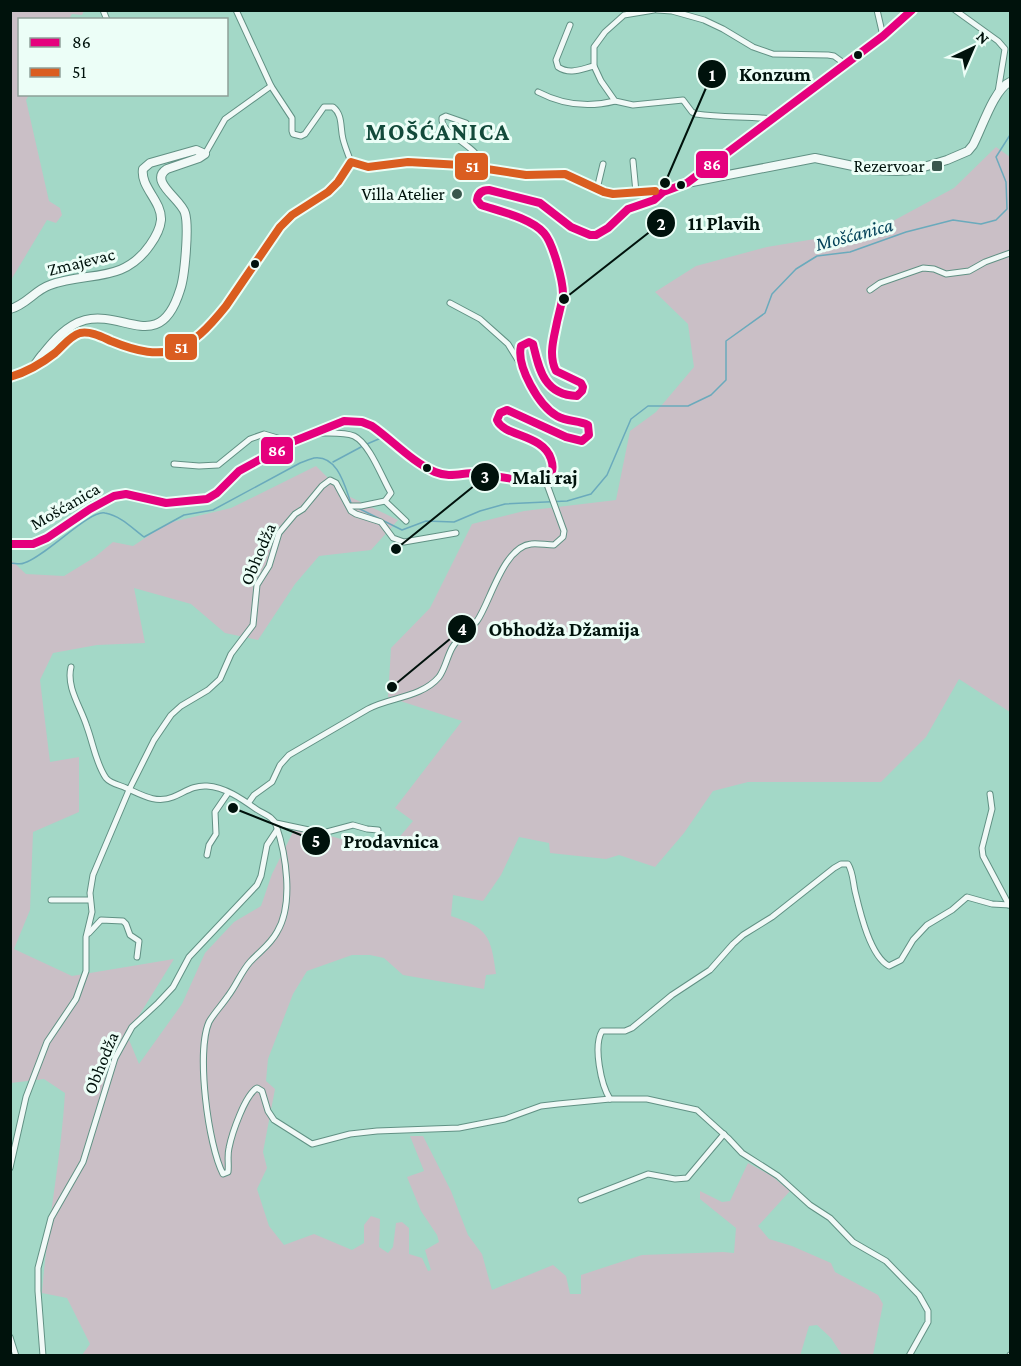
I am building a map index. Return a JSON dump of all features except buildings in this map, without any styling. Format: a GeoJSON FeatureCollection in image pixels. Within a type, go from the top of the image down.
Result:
{"type":"FeatureCollection","features":[{"type":"Feature","properties":{"kind":"main road"},"geometry":{"type":"LineString","coordinates":[[545,479],[552,469],[551,458],[536,442],[501,426],[497,420],[504,410],[513,411],[566,437],[582,441],[589,435],[590,429],[585,423],[564,420],[546,408],[521,365],[521,346],[529,342],[533,344],[540,372],[549,384],[570,396],[577,396],[582,391],[581,383],[556,371],[552,358],[562,282],[549,240],[544,233],[529,222],[481,205],[477,200],[481,192],[489,190],[540,203],[571,227],[590,235],[596,235],[608,228],[628,209],[654,200],[663,192],[687,183],[815,158],[872,170],[914,170],[968,151],[998,93],[1009,82]]}},
{"type":"Feature","properties":{"kind":"main road","name":"Zmajevac"},"geometry":{"type":"LineString","coordinates":[[10,309],[20,306],[51,285],[111,274],[129,267],[139,259],[157,235],[161,218],[160,210],[143,176],[143,169],[150,163],[196,150],[205,154]]}},
{"type":"Feature","properties":{"kind":"main road"},"geometry":{"type":"LineString","coordinates":[[10,377],[32,368],[57,337],[69,327],[84,320],[95,319],[131,326],[150,326],[170,313],[181,287],[186,223],[183,207],[162,183],[161,177],[167,169],[205,154]]}},
{"type":"Feature","properties":{"kind":"main road","name":"Mošćanica"},"geometry":{"type":"LineString","coordinates":[[10,544],[33,544],[47,538],[90,508],[114,496],[126,494],[166,503],[207,499],[217,493],[239,471],[292,442],[344,421],[362,422],[380,432],[422,464],[445,476],[476,473],[534,482],[545,479]]}},
{"type":"Feature","properties":{"kind":"street"},"geometry":{"type":"LineString","coordinates":[[236,10],[271,86],[290,114],[292,131],[296,136],[301,136],[308,131],[324,107],[333,107],[338,111],[342,136],[351,162]]}},
{"type":"Feature","properties":{"kind":"street"},"geometry":{"type":"LineString","coordinates":[[878,10],[883,36]]}},
{"type":"Feature","properties":{"kind":"street"},"geometry":{"type":"LineString","coordinates":[[687,183],[883,36],[912,10]]}},
{"type":"Feature","properties":{"kind":"street"},"geometry":{"type":"LineString","coordinates":[[955,10],[998,41],[1005,50],[998,93]]}},
{"type":"Feature","properties":{"kind":"street"},"geometry":{"type":"LineString","coordinates":[[615,101],[594,66],[594,47],[616,20],[631,13],[672,11],[705,20],[761,51],[791,56],[834,56],[845,64]]}},
{"type":"Feature","properties":{"kind":"street"},"geometry":{"type":"LineString","coordinates":[[570,25],[556,60],[558,67],[572,72],[594,66]]}},
{"type":"Feature","properties":{"kind":"street"},"geometry":{"type":"LineString","coordinates":[[205,154],[225,119],[271,86]]}},
{"type":"Feature","properties":{"kind":"street"},"geometry":{"type":"LineString","coordinates":[[538,92],[559,102],[581,105],[615,101],[633,105],[683,100],[696,114],[772,119]]}},
{"type":"Feature","properties":{"kind":"street"},"geometry":{"type":"LineString","coordinates":[[466,123],[446,116],[441,120],[445,128],[478,155],[483,169]]}},
{"type":"Feature","properties":{"kind":"street"},"geometry":{"type":"LineString","coordinates":[[633,160],[636,192]]}},
{"type":"Feature","properties":{"kind":"street"},"geometry":{"type":"LineString","coordinates":[[351,162],[368,167],[408,162],[540,176],[565,174],[614,194],[651,190],[663,192]]}},
{"type":"Feature","properties":{"kind":"street"},"geometry":{"type":"LineString","coordinates":[[32,368],[79,334],[96,334],[136,351],[161,353],[186,346],[218,317],[280,227],[292,216],[328,192],[338,182],[351,162]]}},
{"type":"Feature","properties":{"kind":"street"},"geometry":{"type":"LineString","coordinates":[[597,189],[603,164]]}},
{"type":"Feature","properties":{"kind":"street"},"geometry":{"type":"LineString","coordinates":[[870,290],[880,283],[923,268],[934,269],[946,274],[969,271],[985,262],[1011,253]]}},
{"type":"Feature","properties":{"kind":"street"},"geometry":{"type":"LineString","coordinates":[[450,303],[480,320],[508,344],[521,365]]}},
{"type":"Feature","properties":{"kind":"street"},"geometry":{"type":"LineString","coordinates":[[174,464],[218,465],[250,439],[264,434],[292,442]]}},
{"type":"Feature","properties":{"kind":"street"},"geometry":{"type":"LineString","coordinates":[[313,434],[352,435],[361,441],[391,493],[385,501],[350,506]]}},
{"type":"Feature","properties":{"kind":"street"},"geometry":{"type":"LineString","coordinates":[[249,802],[254,795],[272,782],[280,765],[289,755],[381,702],[415,693],[439,677],[457,640],[477,621],[492,587],[509,560],[524,546],[554,545],[563,537],[564,531],[545,479]]}},
{"type":"Feature","properties":{"kind":"street","name":"Obhodža"},"geometry":{"type":"LineString","coordinates":[[10,1168],[26,1097],[38,1064],[47,1042],[76,999],[86,971],[93,875],[129,789],[154,740],[171,715],[216,683],[231,654],[249,632],[253,625],[257,585],[269,567],[279,533],[330,480],[336,483],[351,511],[381,522],[393,538],[404,543],[456,533]]}},
{"type":"Feature","properties":{"kind":"street"},"geometry":{"type":"LineString","coordinates":[[385,501],[406,521]]}},
{"type":"Feature","properties":{"kind":"street"},"geometry":{"type":"LineString","coordinates":[[71,667],[69,676],[72,692],[84,716],[107,780],[147,798],[159,800],[173,797],[186,789],[217,787],[249,802],[276,823],[323,833],[353,825],[378,830]]}},
{"type":"Feature","properties":{"kind":"street"},"geometry":{"type":"LineString","coordinates":[[207,855],[209,844],[216,834],[214,812],[228,793]]}},
{"type":"Feature","properties":{"kind":"street"},"geometry":{"type":"LineString","coordinates":[[990,794],[992,809],[982,856],[1010,905]]}},
{"type":"Feature","properties":{"kind":"street"},"geometry":{"type":"LineString","coordinates":[[276,823],[287,886],[282,922],[268,946],[250,961],[223,1005],[208,1024],[204,1076],[208,1121],[222,1174],[228,1172],[228,1150],[238,1119],[252,1091],[257,1088],[262,1091],[268,1111],[274,1120],[312,1144],[350,1134],[377,1131],[459,1128],[505,1119],[541,1106],[609,1099],[647,1099],[691,1108],[702,1113],[742,1153],[778,1176],[810,1205],[830,1218],[853,1242],[886,1261],[919,1295],[928,1311],[928,1322],[909,1356]]}},
{"type":"Feature","properties":{"kind":"street","name":"Obhodža"},"geometry":{"type":"LineString","coordinates":[[43,1356],[38,1268],[51,1218],[83,1162],[115,1058],[132,1027],[159,1003],[172,987],[189,957],[257,885],[267,844],[277,830]]}},
{"type":"Feature","properties":{"kind":"street"},"geometry":{"type":"LineString","coordinates":[[609,1099],[604,1091],[598,1056],[602,1031],[632,1028],[672,995],[710,969],[743,935],[772,917],[818,879],[841,864],[848,864],[851,869],[855,893],[876,955],[890,966],[901,960],[913,940],[932,920],[952,910],[967,897],[992,904],[1010,905]]}},
{"type":"Feature","properties":{"kind":"street"},"geometry":{"type":"LineString","coordinates":[[51,900],[90,900]]}},
{"type":"Feature","properties":{"kind":"street"},"geometry":{"type":"LineString","coordinates":[[87,937],[101,920],[123,921],[130,935],[139,942],[137,957]]}},
{"type":"Feature","properties":{"kind":"street"},"geometry":{"type":"LineString","coordinates":[[581,1200],[648,1174],[675,1179],[687,1178],[724,1134]]}},
{"type":"Feature","properties":{"kind":"street"},"geometry":{"type":"LineString","coordinates":[[10,1337],[16,1356]]}},
{"type":"Feature","properties":{"kind":"shaded area"},"geometry":{"type":"Polygon","coordinates":[[[11,10],[84,11],[82,15],[72,14],[70,18],[18,18],[18,96],[28,96],[26,100],[49,201],[60,208],[62,215],[56,223],[47,220],[11,280],[11,10]]]}},
{"type":"Feature","properties":{"kind":"shaded area"},"geometry":{"type":"Polygon","coordinates":[[[996,147],[1010,157],[1010,712],[959,679],[926,737],[881,782],[748,782],[713,791],[684,833],[655,867],[619,855],[606,859],[550,853],[549,843],[519,837],[501,875],[483,901],[453,895],[451,916],[473,925],[486,935],[492,951],[496,974],[486,975],[484,989],[403,975],[384,958],[352,955],[307,971],[293,994],[268,1059],[266,1081],[275,1089],[263,1152],[267,1168],[257,1189],[269,1226],[284,1245],[314,1234],[352,1250],[364,1243],[364,1225],[371,1216],[380,1219],[379,1247],[388,1253],[393,1247],[396,1223],[402,1222],[409,1228],[409,1254],[422,1258],[428,1271],[431,1270],[425,1250],[439,1242],[421,1211],[407,1177],[424,1171],[410,1136],[423,1136],[451,1191],[468,1235],[482,1254],[492,1290],[553,1265],[566,1276],[570,1294],[581,1294],[581,1275],[642,1255],[734,1253],[736,1228],[700,1199],[700,1191],[722,1202],[730,1201],[748,1163],[772,1176],[790,1191],[758,1226],[769,1239],[831,1263],[835,1272],[878,1295],[883,1304],[873,1355],[842,1355],[831,1338],[817,1325],[809,1326],[800,1356],[82,1355],[90,1344],[67,1298],[42,1293],[65,1093],[44,1079],[11,1083],[10,559],[26,574],[64,576],[95,557],[113,542],[133,546],[168,523],[231,508],[316,466],[344,494],[398,520],[371,550],[319,556],[295,584],[258,640],[225,633],[191,604],[134,588],[145,643],[97,645],[53,653],[40,680],[50,762],[79,757],[79,812],[33,832],[30,910],[14,949],[72,976],[174,959],[127,1035],[139,1064],[182,1004],[205,953],[234,922],[261,906],[272,874],[296,826],[365,846],[397,840],[413,821],[395,808],[462,721],[388,697],[391,648],[430,608],[472,524],[524,511],[616,500],[630,431],[656,412],[694,367],[688,324],[655,292],[696,266],[767,247],[880,228],[954,188],[996,147]]]}},
{"type":"Feature","properties":{"kind":"waterway","name":"Mošćanica"},"geometry":{"type":"LineString","coordinates":[[1010,94],[1010,119]]}},
{"type":"Feature","properties":{"kind":"waterway","name":"Mošćanica"},"geometry":{"type":"LineString","coordinates":[[384,521],[402,530],[426,521],[454,522],[505,504],[567,501],[591,494],[607,475],[631,419],[648,406],[688,406],[711,395],[726,380],[726,341],[765,313],[772,294],[796,269],[817,256],[850,252],[906,232],[953,220],[981,224],[996,220],[1007,209],[1006,182],[996,157],[1010,135]]}},
{"type":"Feature","properties":{"kind":"waterway"},"geometry":{"type":"LineString","coordinates":[[367,444],[381,438]]}},
{"type":"Feature","properties":{"kind":"waterway"},"geometry":{"type":"LineString","coordinates":[[333,462],[361,447]]}},
{"type":"Feature","properties":{"kind":"waterway","name":"Mošćanica"},"geometry":{"type":"LineString","coordinates":[[10,563],[22,564],[33,559],[78,525],[98,514],[105,513],[116,517],[144,537],[184,515],[213,510],[300,463],[314,458],[322,458],[335,467],[351,503]]}},
{"type":"Feature","properties":{"kind":"waterway","name":"Mošćanica"},"geometry":{"type":"LineString","coordinates":[[360,509],[380,519]]}},
{"type":"Feature","properties":{"kind":"transit line","name":"86"},"geometry":{"type":"LineString","coordinates":[[10,544],[33,544],[47,538],[114,496],[126,494],[166,503],[207,499],[217,493],[239,471],[292,442],[344,421],[362,422],[372,426],[418,463],[440,474],[476,473],[524,480],[547,477],[552,471],[551,459],[547,451],[532,440],[507,430],[497,420],[500,413],[507,410],[566,437],[582,441],[589,435],[588,425],[561,418],[543,404],[530,385],[520,354],[521,346],[529,342],[533,344],[541,371],[550,386],[566,395],[577,396],[582,391],[581,383],[556,371],[552,359],[553,340],[563,288],[554,253],[544,233],[523,219],[481,205],[477,200],[479,194],[489,190],[540,203],[571,227],[590,235],[596,235],[608,228],[628,209],[654,200],[663,192],[687,183],[883,36],[912,10]]}},
{"type":"Feature","properties":{"kind":"transit line","name":"51"},"geometry":{"type":"LineString","coordinates":[[10,377],[39,364],[80,333],[92,334],[147,352],[176,349],[188,343],[213,322],[226,306],[280,227],[292,215],[328,192],[338,182],[351,162],[368,167],[408,162],[461,165],[526,175],[565,174],[613,194],[655,191]]}},
{"type":"Feature","properties":{"kind":"place","name":"Rezervoar"},"geometry":{"type":"Point","coordinates":[937,166]}},
{"type":"Feature","properties":{"kind":"place","name":"Konzum"},"geometry":{"type":"Point","coordinates":[665,183]}},
{"type":"Feature","properties":{"kind":"place","name":"Villa Atelier"},"geometry":{"type":"Point","coordinates":[457,194]}},
{"type":"Feature","properties":{"kind":"place","name":"11 Plavih"},"geometry":{"type":"Point","coordinates":[564,299]}},
{"type":"Feature","properties":{"kind":"place","name":"Mali raj"},"geometry":{"type":"Point","coordinates":[396,549]}},
{"type":"Feature","properties":{"kind":"place","name":"Obhodža Džamija"},"geometry":{"type":"Point","coordinates":[392,687]}},
{"type":"Feature","properties":{"kind":"place","name":"Prodavnica"},"geometry":{"type":"Point","coordinates":[233,808]}},
{"type":"Feature","properties":{"kind":"district","name":"MOŠĆANICA"},"geometry":{"type":"Point","coordinates":[438,132]}}]}
